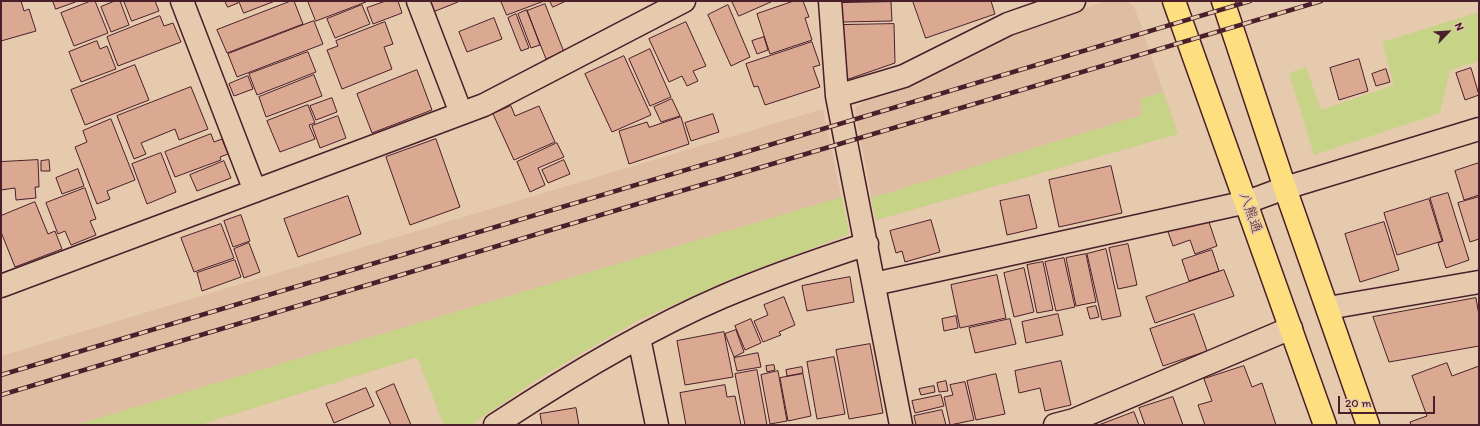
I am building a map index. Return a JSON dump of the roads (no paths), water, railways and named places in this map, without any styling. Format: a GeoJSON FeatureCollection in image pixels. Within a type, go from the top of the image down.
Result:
{"type":"FeatureCollection","features":[{"type":"Feature","properties":{"kind":"main road","name":"八熊通"},"geometry":{"type":"LineString","coordinates":[[1174,1],[1247,202],[1325,425]]}},
{"type":"Feature","properties":{"kind":"main road"},"geometry":{"type":"LineString","coordinates":[[1223,1],[1285,188],[1368,425]]}},
{"type":"Feature","properties":{"kind":"street"},"geometry":{"type":"LineString","coordinates":[[182,1],[255,191]]}},
{"type":"Feature","properties":{"kind":"street"},"geometry":{"type":"LineString","coordinates":[[418,1],[462,113]]}},
{"type":"Feature","properties":{"kind":"street"},"geometry":{"type":"LineString","coordinates":[[830,1],[837,96],[901,425]]}},
{"type":"Feature","properties":{"kind":"street"},"geometry":{"type":"LineString","coordinates":[[837,96],[904,76],[1008,24],[1074,1]]}},
{"type":"Feature","properties":{"kind":"street"},"geometry":{"type":"LineString","coordinates":[[1,286],[484,105],[681,2]]}},
{"type":"Feature","properties":{"kind":"street"},"geometry":{"type":"LineString","coordinates":[[874,284],[1247,202],[1285,188],[1479,130]]}},
{"type":"Feature","properties":{"kind":"street"},"geometry":{"type":"LineString","coordinates":[[495,425],[558,384],[639,338],[721,298],[867,244]]}},
{"type":"Feature","properties":{"kind":"street"},"geometry":{"type":"LineString","coordinates":[[1328,308],[1479,282]]}},
{"type":"Feature","properties":{"kind":"street"},"geometry":{"type":"LineString","coordinates":[[1055,425],[1074,420],[1291,328]]}},
{"type":"Feature","properties":{"kind":"street"},"geometry":{"type":"LineString","coordinates":[[639,338],[657,425]]}},
{"type":"Feature","properties":{"kind":"railway"},"geometry":{"type":"LineString","coordinates":[[1,375],[1250,1]]}},
{"type":"Feature","properties":{"kind":"railway"},"geometry":{"type":"LineString","coordinates":[[1,395],[1321,1]]}}]}
